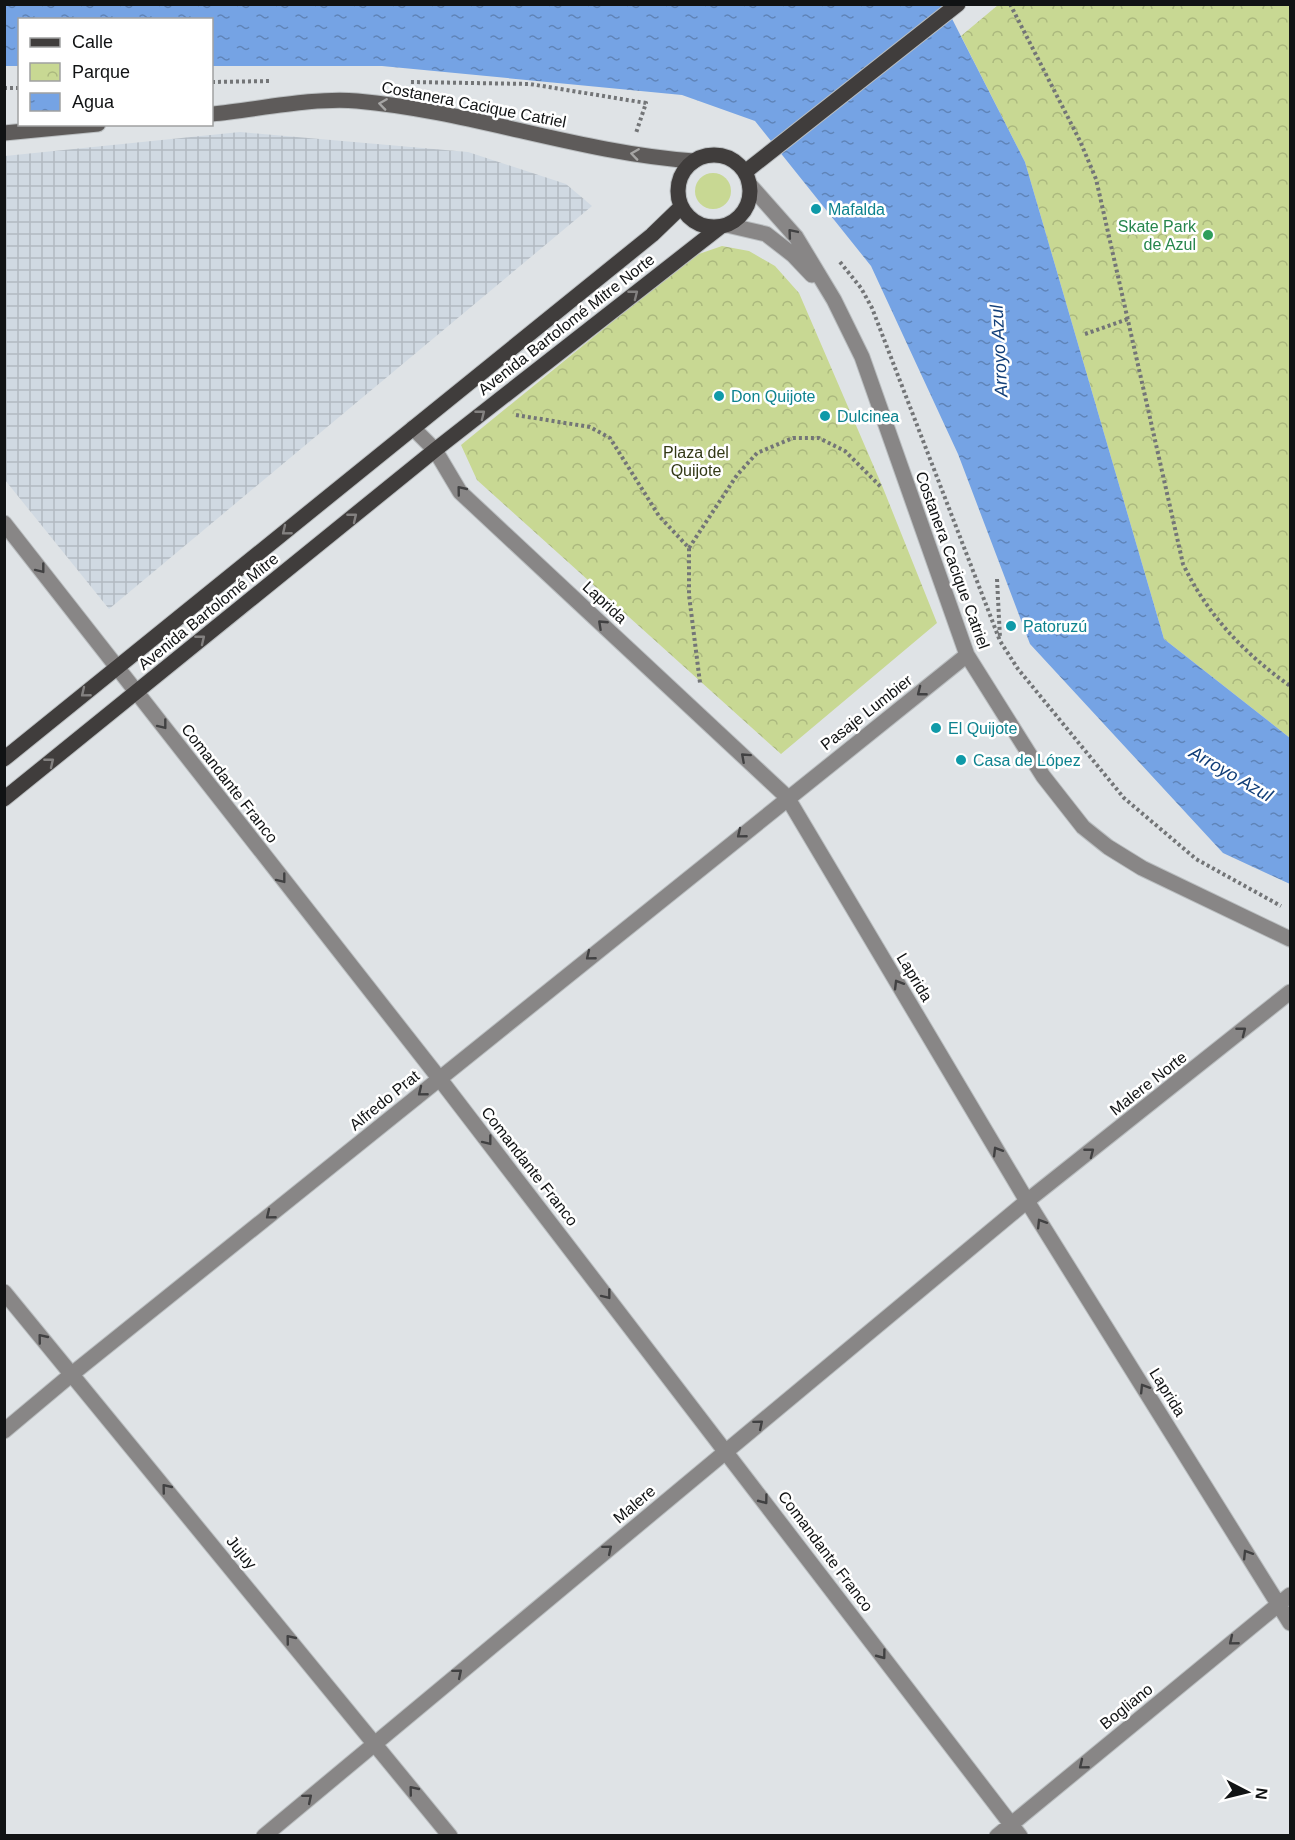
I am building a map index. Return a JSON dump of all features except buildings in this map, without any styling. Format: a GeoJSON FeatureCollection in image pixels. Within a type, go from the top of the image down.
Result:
{"type":"FeatureCollection","features":[{"type":"Feature","properties":{"kind":"main road"},"geometry":{"type":"LineString","coordinates":[[724,226],[699,225],[688,217],[681,207],[679,183],[683,172],[694,161],[707,155],[722,155],[735,161],[747,178],[768,153],[958,4]]}},
{"type":"Feature","properties":{"kind":"main road","name":"Costanera Cacique Catriel"},"geometry":{"type":"LineString","coordinates":[[213,114],[354,100],[433,111],[614,151],[694,161]]}},
{"type":"Feature","properties":{"kind":"main road"},"geometry":{"type":"LineString","coordinates":[[4,133],[77,126]]}},
{"type":"Feature","properties":{"kind":"main road","name":"Avenida Bartolomé Mitre Norte"},"geometry":{"type":"LineString","coordinates":[[435,450],[724,226],[740,218],[748,206],[747,178]]}},
{"type":"Feature","properties":{"kind":"main road","name":"Avenida Bartolomé Mitre Norte"},"geometry":{"type":"LineString","coordinates":[[413,428],[652,235],[681,207]]}},
{"type":"Feature","properties":{"kind":"main road","name":"Avenida Bartolomé Mitre"},"geometry":{"type":"LineString","coordinates":[[4,759],[413,428]]}},
{"type":"Feature","properties":{"kind":"main road","name":"Avenida Bartolomé Mitre"},"geometry":{"type":"LineString","coordinates":[[4,799],[435,450]]}},
{"type":"Feature","properties":{"kind":"street","name":"Costanera Cacique Catriel"},"geometry":{"type":"LineString","coordinates":[[747,178],[796,237],[834,300],[862,357],[967,655],[1043,776],[1083,826],[1142,868],[1290,939]]}},
{"type":"Feature","properties":{"kind":"street","name":"Costanera Cacique Catriel"},"geometry":{"type":"LineString","coordinates":[[724,226],[766,234],[793,255],[834,300]]}},
{"type":"Feature","properties":{"kind":"street","name":"Laprida"},"geometry":{"type":"LineString","coordinates":[[413,428],[435,450],[460,492],[787,797],[1027,1201],[1284,1599],[1290,1623]]}},
{"type":"Feature","properties":{"kind":"street","name":"Comandante Franco"},"geometry":{"type":"LineString","coordinates":[[4,523],[439,1078],[1016,1830]]}},
{"type":"Feature","properties":{"kind":"street","name":"Pasaje Lumbier"},"geometry":{"type":"LineString","coordinates":[[787,797],[967,655]]}},
{"type":"Feature","properties":{"kind":"street","name":"Alfredo Prat"},"geometry":{"type":"LineString","coordinates":[[4,1431],[787,797]]}},
{"type":"Feature","properties":{"kind":"street","name":"Malere Norte"},"geometry":{"type":"LineString","coordinates":[[1027,1201],[1290,992]]}},
{"type":"Feature","properties":{"kind":"street","name":"Malere"},"geometry":{"type":"LineString","coordinates":[[264,1836],[1027,1201]]}},
{"type":"Feature","properties":{"kind":"street","name":"Jujuy"},"geometry":{"type":"LineString","coordinates":[[4,1292],[450,1836]]}},
{"type":"Feature","properties":{"kind":"street","name":"Bogliano"},"geometry":{"type":"LineString","coordinates":[[997,1836],[1016,1830],[1284,1599]]}},
{"type":"Feature","properties":{"kind":"path"},"geometry":{"type":"LineString","coordinates":[[1010,4],[1080,141],[1096,179],[1183,564],[1200,597],[1236,643],[1290,686]]}},
{"type":"Feature","properties":{"kind":"path"},"geometry":{"type":"LineString","coordinates":[[837,258],[861,288],[872,308],[1000,641],[1018,669],[1124,798],[1196,859],[1290,912]]}},
{"type":"Feature","properties":{"kind":"path"},"geometry":{"type":"LineString","coordinates":[[1084,334],[1128,319]]}},
{"type":"Feature","properties":{"kind":"path"},"geometry":{"type":"LineString","coordinates":[[476,417],[513,415],[535,418],[590,427],[610,438],[659,516],[689,548]]}},
{"type":"Feature","properties":{"kind":"path"},"geometry":{"type":"LineString","coordinates":[[700,716],[700,678],[688,595],[689,548],[736,476],[757,453],[793,438],[819,438],[845,451],[883,488],[909,494]]}},
{"type":"Feature","properties":{"kind":"path"},"geometry":{"type":"LineString","coordinates":[[997,579],[1000,641]]}},
{"type":"Feature","properties":{"kind":"shaded area"},"geometry":{"type":"Polygon","coordinates":[[[240,132],[468,152],[566,184],[592,206],[109,609],[5,480],[5,156],[240,132]]]}},
{"type":"Feature","properties":{"kind":"green space"},"geometry":{"type":"Polygon","coordinates":[[[998,5],[1290,5],[1290,738],[1164,639],[1025,162],[961,36],[998,5]]]}},
{"type":"Feature","properties":{"kind":"green space"},"geometry":{"type":"Polygon","coordinates":[[[713,173],[726,178],[731,191],[726,204],[713,209],[700,204],[695,191],[700,178],[713,173]]]}},
{"type":"Feature","properties":{"kind":"green space","name":"Plaza del Quijote"},"geometry":{"type":"Polygon","coordinates":[[[722,246],[749,251],[775,266],[799,293],[883,488],[937,623],[781,754],[477,480],[461,445],[693,256],[722,246]]]}},
{"type":"Feature","properties":{"kind":"water","name":"Arroyo Azul"},"geometry":{"type":"Polygon","coordinates":[[[4,5],[945,5],[1025,162],[1164,639],[1290,738],[1290,884],[1223,853],[1030,644],[958,454],[871,266],[755,121],[682,95],[382,66],[213,66],[213,18],[18,18],[18,66],[5,66],[4,5]]]}},
{"type":"Feature","properties":{"kind":"place","name":"Mafalda"},"geometry":{"type":"Point","coordinates":[816,209]}},
{"type":"Feature","properties":{"kind":"place","name":"Skate Park de Azul"},"geometry":{"type":"Point","coordinates":[1208,235]}},
{"type":"Feature","properties":{"kind":"place","name":"Don Quijote"},"geometry":{"type":"Point","coordinates":[719,396]}},
{"type":"Feature","properties":{"kind":"place","name":"Dulcinea"},"geometry":{"type":"Point","coordinates":[825,416]}},
{"type":"Feature","properties":{"kind":"place","name":"Patoruzú"},"geometry":{"type":"Point","coordinates":[1011,626]}},
{"type":"Feature","properties":{"kind":"place","name":"El Quijote"},"geometry":{"type":"Point","coordinates":[936,728]}},
{"type":"Feature","properties":{"kind":"place","name":"Casa de López"},"geometry":{"type":"Point","coordinates":[961,760]}}]}
